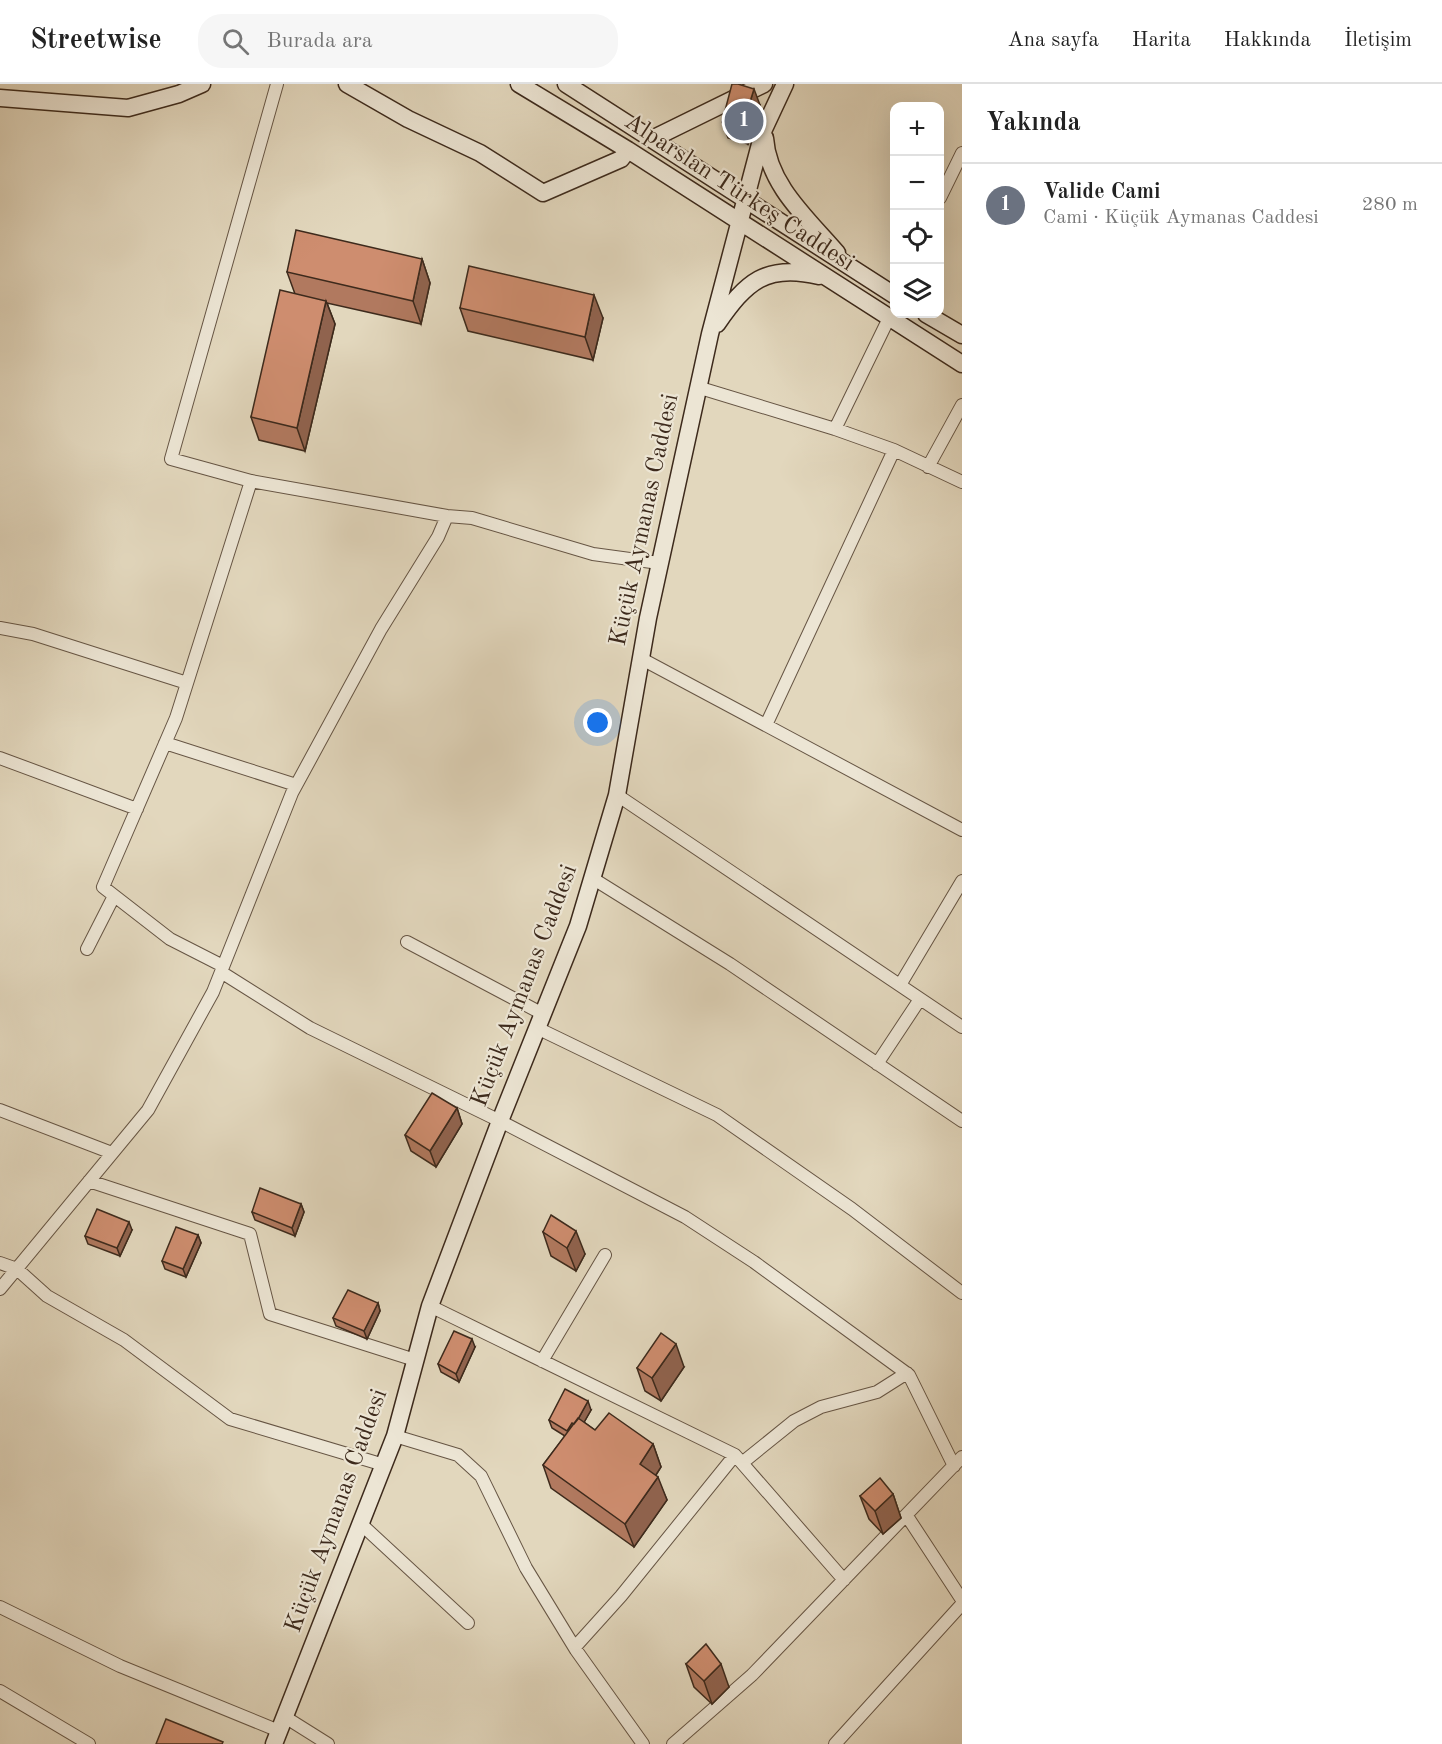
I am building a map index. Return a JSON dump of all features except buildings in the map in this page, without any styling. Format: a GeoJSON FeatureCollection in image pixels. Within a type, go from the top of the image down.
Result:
{"type":"FeatureCollection","features":[{"type":"Feature","properties":{"kind":"street"},"geometry":{"type":"LineString","coordinates":[[0,98],[128,108],[179,94],[202,84]]}},
{"type":"Feature","properties":{"kind":"street"},"geometry":{"type":"LineString","coordinates":[[277,84],[171,459],[251,481],[447,516],[472,518],[593,554],[659,563]]}},
{"type":"Feature","properties":{"kind":"street"},"geometry":{"type":"LineString","coordinates":[[348,84],[408,119],[480,153],[543,193],[621,159],[628,150]]}},
{"type":"Feature","properties":{"kind":"street","name":"Alparslan Türkeş Caddesi"},"geometry":{"type":"LineString","coordinates":[[519,84],[628,150],[962,364]]}},
{"type":"Feature","properties":{"kind":"street","name":"Alparslan Türkeş Caddesi"},"geometry":{"type":"LineString","coordinates":[[566,84],[849,268],[890,292]]}},
{"type":"Feature","properties":{"kind":"street"},"geometry":{"type":"LineString","coordinates":[[652,139],[764,84]]}},
{"type":"Feature","properties":{"kind":"street","name":"Küçük Aymanas Caddesi"},"geometry":{"type":"LineString","coordinates":[[279,1731],[395,1436],[430,1306],[500,1121],[578,926],[617,795],[659,563],[710,334],[764,129],[785,84]]}},
{"type":"Feature","properties":{"kind":"street"},"geometry":{"type":"LineString","coordinates":[[764,129],[769,166],[776,181],[849,268]]}},
{"type":"Feature","properties":{"kind":"street"},"geometry":{"type":"LineString","coordinates":[[944,188],[962,153]]}},
{"type":"Feature","properties":{"kind":"street"},"geometry":{"type":"LineString","coordinates":[[710,334],[732,302],[754,282],[772,272],[802,272],[828,278]]}},
{"type":"Feature","properties":{"kind":"street"},"geometry":{"type":"LineString","coordinates":[[835,429],[889,318]]}},
{"type":"Feature","properties":{"kind":"street"},"geometry":{"type":"LineString","coordinates":[[933,318],[962,335]]}},
{"type":"Feature","properties":{"kind":"street"},"geometry":{"type":"LineString","coordinates":[[697,387],[835,429],[894,450],[962,482]]}},
{"type":"Feature","properties":{"kind":"street"},"geometry":{"type":"LineString","coordinates":[[928,467],[962,405]]}},
{"type":"Feature","properties":{"kind":"street"},"geometry":{"type":"LineString","coordinates":[[766,725],[894,450]]}},
{"type":"Feature","properties":{"kind":"street"},"geometry":{"type":"LineString","coordinates":[[251,481],[187,683],[165,743],[103,887],[170,939],[222,969],[310,1028],[500,1121],[685,1217],[754,1262],[907,1373],[958,1462],[752,1675],[673,1744]]}},
{"type":"Feature","properties":{"kind":"street"},"geometry":{"type":"LineString","coordinates":[[0,1289],[148,1110],[213,992],[296,785],[381,629],[438,537],[447,516]]}},
{"type":"Feature","properties":{"kind":"street"},"geometry":{"type":"LineString","coordinates":[[0,628],[33,634],[187,683]]}},
{"type":"Feature","properties":{"kind":"street"},"geometry":{"type":"LineString","coordinates":[[640,658],[962,830]]}},
{"type":"Feature","properties":{"kind":"street"},"geometry":{"type":"LineString","coordinates":[[165,743],[296,785]]}},
{"type":"Feature","properties":{"kind":"street"},"geometry":{"type":"LineString","coordinates":[[0,758],[137,809]]}},
{"type":"Feature","properties":{"kind":"street"},"geometry":{"type":"LineString","coordinates":[[617,795],[962,1027]]}},
{"type":"Feature","properties":{"kind":"street"},"geometry":{"type":"LineString","coordinates":[[592,878],[730,964],[962,1121]]}},
{"type":"Feature","properties":{"kind":"street"},"geometry":{"type":"LineString","coordinates":[[900,985],[962,881]]}},
{"type":"Feature","properties":{"kind":"street"},"geometry":{"type":"LineString","coordinates":[[87,949],[114,896]]}},
{"type":"Feature","properties":{"kind":"street"},"geometry":{"type":"LineString","coordinates":[[407,942],[540,1021],[717,1115],[852,1209],[962,1293]]}},
{"type":"Feature","properties":{"kind":"street"},"geometry":{"type":"LineString","coordinates":[[877,1064],[920,999]]}},
{"type":"Feature","properties":{"kind":"street"},"geometry":{"type":"LineString","coordinates":[[0,1110],[112,1153]]}},
{"type":"Feature","properties":{"kind":"street"},"geometry":{"type":"LineString","coordinates":[[89,1181],[250,1234],[270,1314],[415,1360]]}},
{"type":"Feature","properties":{"kind":"street"},"geometry":{"type":"LineString","coordinates":[[542,1361],[605,1255]]}},
{"type":"Feature","properties":{"kind":"street"},"geometry":{"type":"LineString","coordinates":[[0,1263],[17,1269],[48,1296],[124,1340],[230,1419],[384,1465]]}},
{"type":"Feature","properties":{"kind":"street"},"geometry":{"type":"LineString","coordinates":[[430,1306],[739,1459],[844,1580]]}},
{"type":"Feature","properties":{"kind":"street"},"geometry":{"type":"LineString","coordinates":[[575,1647],[739,1459],[794,1421],[821,1407],[877,1392],[907,1373]]}},
{"type":"Feature","properties":{"kind":"street"},"geometry":{"type":"LineString","coordinates":[[395,1436],[458,1455],[481,1476],[526,1568],[575,1647],[644,1744]]}},
{"type":"Feature","properties":{"kind":"street"},"geometry":{"type":"LineString","coordinates":[[835,1744],[962,1602],[907,1516]]}},
{"type":"Feature","properties":{"kind":"street"},"geometry":{"type":"LineString","coordinates":[[361,1524],[468,1623]]}},
{"type":"Feature","properties":{"kind":"street"},"geometry":{"type":"LineString","coordinates":[[0,1607],[120,1666],[279,1731],[328,1744]]}},
{"type":"Feature","properties":{"kind":"street"},"geometry":{"type":"LineString","coordinates":[[0,1690],[89,1744]]}},
{"type":"Feature","properties":{"kind":"place","name":"Valide Cami"},"geometry":{"type":"Point","coordinates":[744,121]}}]}
